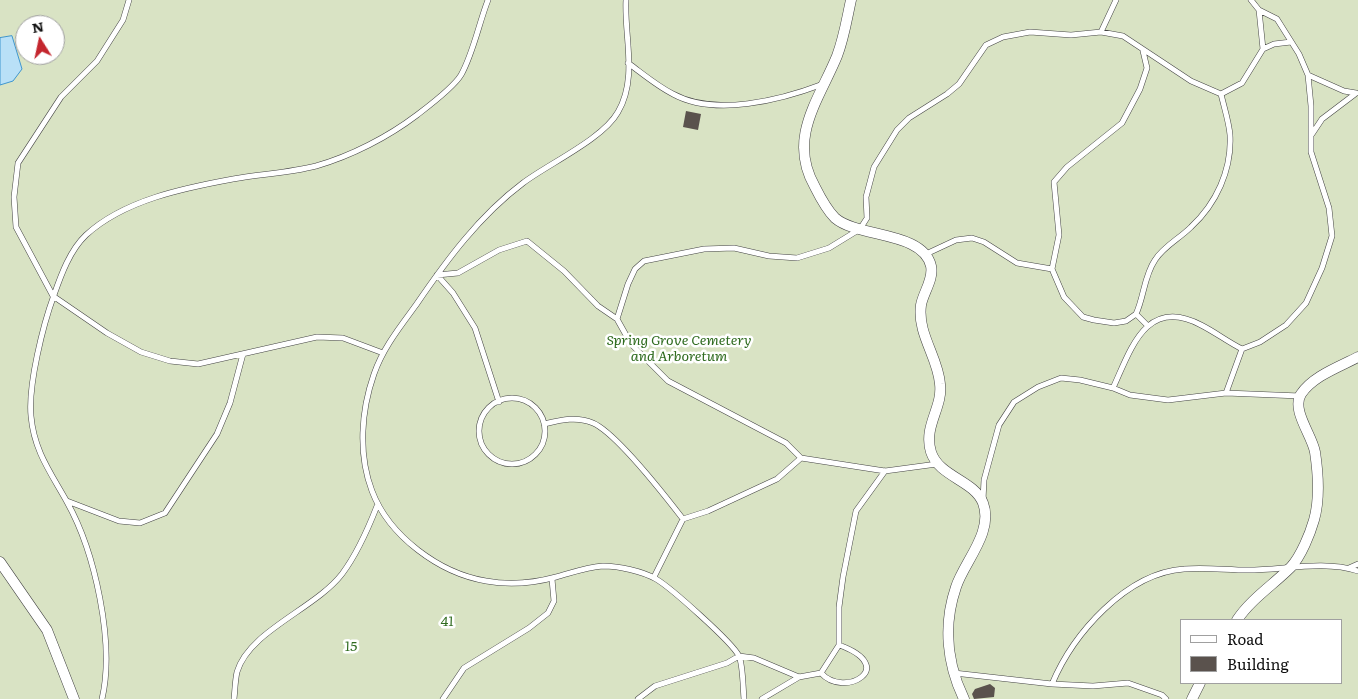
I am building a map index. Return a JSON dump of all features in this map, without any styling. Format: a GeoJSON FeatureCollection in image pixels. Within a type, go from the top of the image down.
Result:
{"type":"FeatureCollection","features":[{"type":"Feature","properties":{"kind":"street"},"geometry":{"type":"LineString","coordinates":[[851,0],[837,55],[808,116],[804,142],[806,165],[813,185],[836,219],[860,229],[898,239],[926,254],[931,266],[932,275],[921,306],[923,328],[941,386],[929,432],[931,454],[937,464],[970,488],[983,503],[985,521],[980,541],[956,587],[949,615],[947,634],[954,673],[964,699]]}},
{"type":"Feature","properties":{"kind":"street"},"geometry":{"type":"LineString","coordinates":[[1238,619],[1276,578],[1291,566],[1304,545],[1315,519],[1318,482],[1314,450],[1300,413],[1300,396],[1310,384],[1358,357]]}},
{"type":"Feature","properties":{"kind":"street"},"geometry":{"type":"LineString","coordinates":[[0,562],[47,630],[74,699]]}},
{"type":"Feature","properties":{"kind":"street"},"geometry":{"type":"LineString","coordinates":[[1192,699],[1200,684]]}},
{"type":"Feature","properties":{"kind":"lane"},"geometry":{"type":"LineString","coordinates":[[129,0],[123,20],[97,61],[61,97],[18,163],[14,197],[16,227],[53,296],[107,334],[141,352],[170,361],[198,364],[317,337],[343,338],[383,353]]}},
{"type":"Feature","properties":{"kind":"lane"},"geometry":{"type":"LineString","coordinates":[[102,699],[106,663],[103,616],[93,567],[67,501],[52,480],[37,445],[31,415],[33,382],[53,296],[64,268],[84,236],[109,217],[138,202],[232,179],[316,166],[355,151],[403,125],[432,103],[460,76],[488,0]]}},
{"type":"Feature","properties":{"kind":"lane"},"geometry":{"type":"LineString","coordinates":[[626,0],[628,63],[626,90],[618,113],[601,130],[522,184],[481,221],[437,274],[383,353],[373,376],[364,417],[362,453],[377,506],[402,536],[432,561],[468,578],[497,583],[552,578],[604,566],[654,577],[672,590],[739,656],[754,658],[799,677]]}},
{"type":"Feature","properties":{"kind":"lane"},"geometry":{"type":"LineString","coordinates":[[1101,32],[1116,0]]}},
{"type":"Feature","properties":{"kind":"lane"},"geometry":{"type":"LineString","coordinates":[[1226,393],[1242,349],[1260,342],[1286,324],[1306,303],[1322,268],[1332,236],[1329,208],[1311,152],[1312,134],[1308,75],[1299,54],[1277,19],[1259,10],[1251,0]]}},
{"type":"Feature","properties":{"kind":"lane"},"geometry":{"type":"LineString","coordinates":[[1259,10],[1263,49]]}},
{"type":"Feature","properties":{"kind":"lane"},"geometry":{"type":"LineString","coordinates":[[617,319],[628,284],[635,269],[644,261],[704,249],[734,248],[769,256],[797,258],[829,248],[860,229],[867,218],[866,196],[874,167],[897,130],[909,118],[948,94],[959,84],[986,45],[1003,37],[1030,32],[1071,35],[1101,32],[1123,36],[1191,81],[1221,94]]}},
{"type":"Feature","properties":{"kind":"lane"},"geometry":{"type":"LineString","coordinates":[[1221,94],[1242,83],[1263,49],[1274,44],[1291,42]]}},
{"type":"Feature","properties":{"kind":"lane"},"geometry":{"type":"LineString","coordinates":[[1143,51],[1147,68],[1140,89],[1122,123],[1067,167],[1054,182],[1059,235],[1052,268],[1064,298],[1083,317],[1114,323],[1126,321],[1136,314],[1153,262],[1163,249],[1183,235],[1214,203],[1227,166],[1230,135],[1221,94]]}},
{"type":"Feature","properties":{"kind":"lane"},"geometry":{"type":"LineString","coordinates":[[628,63],[674,95],[709,106],[770,100],[796,94],[823,84]]}},
{"type":"Feature","properties":{"kind":"lane"},"geometry":{"type":"LineString","coordinates":[[1308,75],[1356,93]]}},
{"type":"Feature","properties":{"kind":"lane"},"geometry":{"type":"LineString","coordinates":[[1312,134],[1322,119],[1356,93]]}},
{"type":"Feature","properties":{"kind":"lane"},"geometry":{"type":"LineString","coordinates":[[926,254],[956,240],[972,238],[984,242],[1017,263],[1052,268]]}},
{"type":"Feature","properties":{"kind":"lane"},"geometry":{"type":"LineString","coordinates":[[437,274],[458,273],[499,250],[527,241],[564,271],[598,306],[617,319],[631,344],[668,381],[786,443],[801,458],[885,471],[937,464]]}},
{"type":"Feature","properties":{"kind":"lane"},"geometry":{"type":"LineString","coordinates":[[437,274],[453,294],[474,328],[498,402]]}},
{"type":"Feature","properties":{"kind":"lane"},"geometry":{"type":"LineString","coordinates":[[1136,314],[1147,325]]}},
{"type":"Feature","properties":{"kind":"lane"},"geometry":{"type":"LineString","coordinates":[[1113,388],[1132,347],[1147,325],[1162,318],[1184,319],[1201,324],[1242,349]]}},
{"type":"Feature","properties":{"kind":"lane"},"geometry":{"type":"LineString","coordinates":[[67,501],[119,521],[140,523],[165,513],[217,434],[230,403],[243,354]]}},
{"type":"Feature","properties":{"kind":"lane"},"geometry":{"type":"LineString","coordinates":[[983,503],[984,480],[991,448],[1000,425],[1014,402],[1038,387],[1061,378],[1080,380],[1113,388],[1130,395],[1168,400],[1226,393],[1300,396]]}},
{"type":"Feature","properties":{"kind":"lane"},"geometry":{"type":"LineString","coordinates":[[514,399],[529,403],[537,409],[544,424],[545,438],[534,456],[514,464],[503,463],[493,458],[485,450],[480,434],[483,417],[489,408],[498,402],[514,399]]}},
{"type":"Feature","properties":{"kind":"lane"},"geometry":{"type":"LineString","coordinates":[[544,424],[573,419],[595,424],[612,437],[683,519]]}},
{"type":"Feature","properties":{"kind":"lane"},"geometry":{"type":"LineString","coordinates":[[654,577],[683,519],[708,511],[777,479],[801,458]]}},
{"type":"Feature","properties":{"kind":"lane"},"geometry":{"type":"LineString","coordinates":[[762,699],[799,677],[821,673],[839,645],[838,624],[842,584],[856,511],[885,471]]}},
{"type":"Feature","properties":{"kind":"lane"},"geometry":{"type":"LineString","coordinates":[[234,699],[237,672],[247,654],[262,636],[319,596],[342,574],[358,548],[377,506]]}},
{"type":"Feature","properties":{"kind":"lane"},"geometry":{"type":"LineString","coordinates":[[1349,568],[1358,564]]}},
{"type":"Feature","properties":{"kind":"lane"},"geometry":{"type":"LineString","coordinates":[[1052,684],[1062,661],[1098,612],[1127,590],[1158,575],[1182,568],[1248,570],[1291,566],[1349,568],[1358,571]]}},
{"type":"Feature","properties":{"kind":"lane"},"geometry":{"type":"LineString","coordinates":[[442,699],[464,668],[529,628],[548,613],[554,601],[552,578]]}},
{"type":"Feature","properties":{"kind":"lane"},"geometry":{"type":"LineString","coordinates":[[839,645],[856,653],[863,660],[867,676],[865,685]]}},
{"type":"Feature","properties":{"kind":"lane"},"geometry":{"type":"LineString","coordinates":[[638,699],[656,686],[727,663],[739,656]]}},
{"type":"Feature","properties":{"kind":"lane"},"geometry":{"type":"LineString","coordinates":[[739,656],[744,699]]}},
{"type":"Feature","properties":{"kind":"lane"},"geometry":{"type":"LineString","coordinates":[[821,673],[826,684]]}},
{"type":"Feature","properties":{"kind":"lane"},"geometry":{"type":"LineString","coordinates":[[954,673],[1052,684],[1092,686],[1128,684],[1162,695],[1166,699]]}},
{"type":"Feature","properties":{"kind":"green space","name":"Spring Grove Cemetery and Arboretum"},"geometry":{"type":"Polygon","coordinates":[[[0,0],[1358,0],[1358,699],[0,699],[0,0]]]}},
{"type":"Feature","properties":{"kind":"water"},"geometry":{"type":"Polygon","coordinates":[[[12,36],[15,46],[15,65],[21,65],[22,69],[13,81],[0,85],[0,38],[12,36]]]}},
{"type":"Feature","properties":{"kind":"building"},"geometry":{"type":"Polygon","coordinates":[[[686,111],[701,114],[698,130],[683,127],[686,111]]]}},
{"type":"Feature","properties":{"kind":"building"},"geometry":{"type":"Polygon","coordinates":[[[990,684],[995,688],[994,697],[974,699],[972,694],[975,689],[990,684]]]}},
{"type":"Feature","properties":{"kind":"park label","name":"41"},"geometry":{"type":"Point","coordinates":[447,622]}},
{"type":"Feature","properties":{"kind":"park label","name":"15"},"geometry":{"type":"Point","coordinates":[351,647]}}]}
